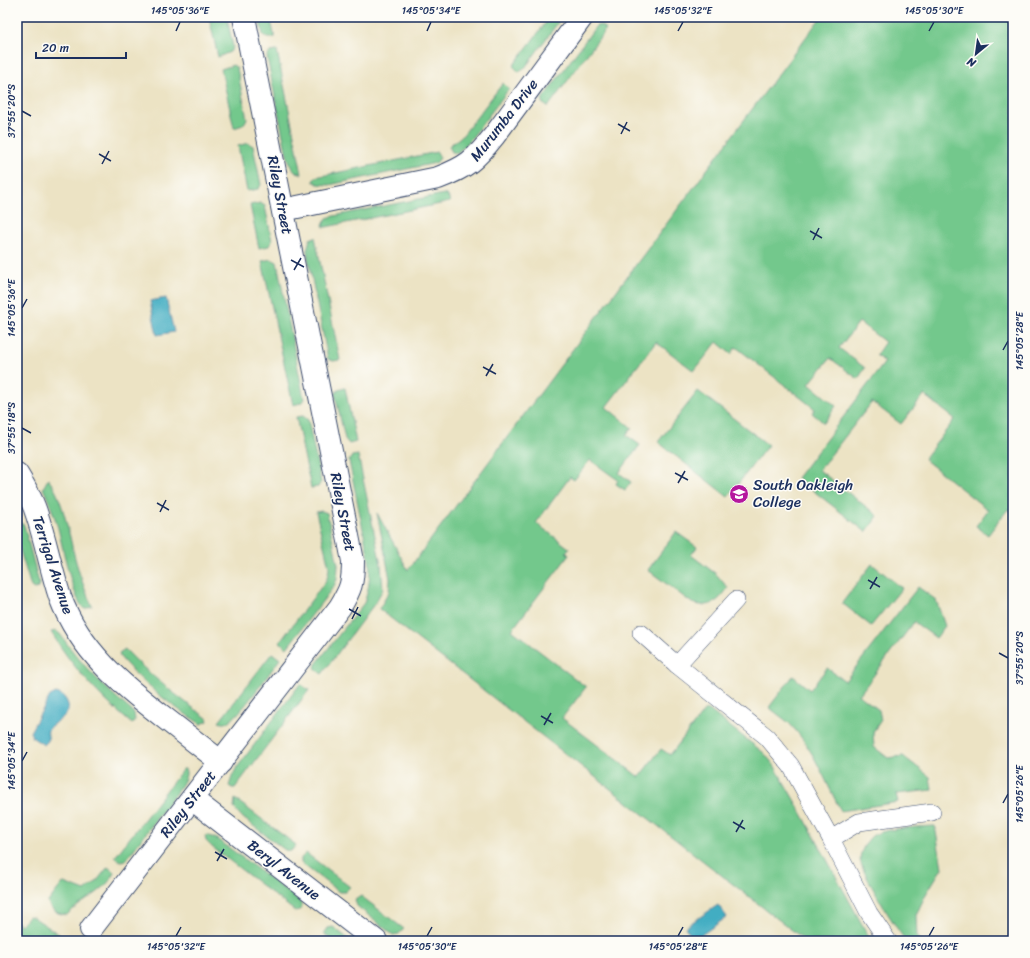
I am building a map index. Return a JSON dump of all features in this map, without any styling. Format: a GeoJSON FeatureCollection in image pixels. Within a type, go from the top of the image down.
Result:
{"type":"FeatureCollection","features":[{"type":"Feature","properties":{"kind":"street","name":"Riley Street"},"geometry":{"type":"LineString","coordinates":[[92,929],[340,607],[350,590],[353,578],[353,562],[244,17]]}},
{"type":"Feature","properties":{"kind":"street","name":"Murumba Drive"},"geometry":{"type":"LineString","coordinates":[[283,210],[438,178],[468,165],[482,153],[582,17]]}},
{"type":"Feature","properties":{"kind":"street","name":"Terrigal Avenue"},"geometry":{"type":"LineString","coordinates":[[17,474],[27,490],[37,514],[61,597],[73,625],[88,648],[112,675],[145,703],[221,762]]}},
{"type":"Feature","properties":{"kind":"street","name":"Beryl Avenue"},"geometry":{"type":"LineString","coordinates":[[192,799],[376,941]]}},
{"type":"Feature","properties":{"kind":"lane"},"geometry":{"type":"LineString","coordinates":[[677,665],[736,600]]}},
{"type":"Feature","properties":{"kind":"lane"},"geometry":{"type":"LineString","coordinates":[[641,633],[677,665],[767,737],[791,766],[869,913],[888,941]]}},
{"type":"Feature","properties":{"kind":"lane"},"geometry":{"type":"LineString","coordinates":[[831,839],[859,822],[932,812]]}},
{"type":"Feature","properties":{"kind":"green space"},"geometry":{"type":"Polygon","coordinates":[[[209,17],[227,17],[233,47],[230,52],[218,57],[209,17]]]}},
{"type":"Feature","properties":{"kind":"green space"},"geometry":{"type":"Polygon","coordinates":[[[259,17],[270,17],[275,38],[267,38],[263,35],[259,17]]]}},
{"type":"Feature","properties":{"kind":"green space"},"geometry":{"type":"Polygon","coordinates":[[[550,17],[562,17],[524,69],[519,72],[513,66],[550,17]]]}},
{"type":"Feature","properties":{"kind":"green space"},"geometry":{"type":"Polygon","coordinates":[[[821,17],[1013,17],[1013,512],[1008,509],[988,535],[976,526],[988,510],[924,459],[955,419],[924,395],[901,424],[872,402],[819,470],[878,516],[866,532],[797,478],[885,362],[876,355],[885,342],[859,322],[839,348],[865,368],[858,379],[830,358],[809,384],[836,406],[824,423],[812,413],[815,409],[736,347],[731,354],[717,342],[694,371],[656,342],[606,407],[632,428],[626,435],[640,445],[619,473],[631,482],[625,490],[616,484],[618,480],[590,460],[574,480],[570,477],[536,523],[569,548],[566,552],[569,555],[512,630],[586,687],[562,718],[639,777],[661,749],[670,755],[705,710],[709,710],[764,753],[774,765],[800,810],[871,941],[806,941],[379,609],[389,592],[390,579],[377,513],[408,570],[821,17]]]}},
{"type":"Feature","properties":{"kind":"green space"},"geometry":{"type":"Polygon","coordinates":[[[600,25],[606,29],[548,107],[542,103],[543,98],[596,26],[600,25]]]}},
{"type":"Feature","properties":{"kind":"green space"},"geometry":{"type":"Polygon","coordinates":[[[277,51],[302,174],[294,170],[287,155],[267,57],[270,52],[277,51]]]}},
{"type":"Feature","properties":{"kind":"green space"},"geometry":{"type":"Polygon","coordinates":[[[233,65],[237,68],[247,119],[243,125],[234,128],[221,69],[233,65]]]}},
{"type":"Feature","properties":{"kind":"green space"},"geometry":{"type":"Polygon","coordinates":[[[503,83],[509,89],[467,144],[457,153],[452,152],[449,146],[463,135],[503,83]]]}},
{"type":"Feature","properties":{"kind":"green space"},"geometry":{"type":"Polygon","coordinates":[[[248,143],[253,146],[261,185],[258,189],[247,191],[238,146],[248,143]]]}},
{"type":"Feature","properties":{"kind":"green space"},"geometry":{"type":"Polygon","coordinates":[[[437,152],[440,158],[436,163],[329,185],[318,184],[313,181],[316,177],[437,152]]]}},
{"type":"Feature","properties":{"kind":"green space"},"geometry":{"type":"Polygon","coordinates":[[[444,194],[448,196],[450,202],[326,227],[323,225],[327,218],[334,216],[444,194]]]}},
{"type":"Feature","properties":{"kind":"green space"},"geometry":{"type":"Polygon","coordinates":[[[260,203],[265,206],[272,241],[269,246],[259,248],[250,205],[260,203]]]}},
{"type":"Feature","properties":{"kind":"green space"},"geometry":{"type":"Polygon","coordinates":[[[315,237],[340,360],[333,361],[328,359],[307,250],[310,239],[315,237]]]}},
{"type":"Feature","properties":{"kind":"green space"},"geometry":{"type":"Polygon","coordinates":[[[271,259],[277,262],[304,399],[301,403],[293,405],[262,261],[271,259]]]}},
{"type":"Feature","properties":{"kind":"green space"},"geometry":{"type":"Polygon","coordinates":[[[345,388],[356,442],[349,444],[345,439],[335,394],[338,390],[345,388]]]}},
{"type":"Feature","properties":{"kind":"green space"},"geometry":{"type":"Polygon","coordinates":[[[698,391],[768,445],[728,497],[658,442],[698,391]]]}},
{"type":"Feature","properties":{"kind":"green space"},"geometry":{"type":"Polygon","coordinates":[[[303,416],[308,420],[321,482],[318,487],[311,488],[296,417],[303,416]]]}},
{"type":"Feature","properties":{"kind":"green space"},"geometry":{"type":"Polygon","coordinates":[[[358,455],[381,565],[383,589],[375,603],[322,674],[315,669],[316,664],[364,603],[370,576],[369,559],[349,461],[352,456],[358,455]]]}},
{"type":"Feature","properties":{"kind":"green space"},"geometry":{"type":"Polygon","coordinates":[[[48,479],[56,492],[62,507],[79,572],[92,606],[85,609],[76,596],[72,585],[56,523],[43,488],[48,479]]]}},
{"type":"Feature","properties":{"kind":"green space"},"geometry":{"type":"Polygon","coordinates":[[[322,511],[327,513],[338,565],[337,579],[334,586],[287,648],[280,642],[328,576],[329,567],[316,512],[322,511]]]}},
{"type":"Feature","properties":{"kind":"green space"},"geometry":{"type":"Polygon","coordinates":[[[17,521],[24,525],[39,583],[38,588],[34,589],[31,587],[17,540],[17,521]]]}},
{"type":"Feature","properties":{"kind":"green space"},"geometry":{"type":"Polygon","coordinates":[[[676,532],[697,547],[691,555],[716,574],[728,588],[721,597],[709,605],[698,605],[692,603],[648,570],[676,532]]]}},
{"type":"Feature","properties":{"kind":"green space"},"geometry":{"type":"Polygon","coordinates":[[[872,564],[902,588],[871,626],[842,603],[872,564]]]}},
{"type":"Feature","properties":{"kind":"green space"},"geometry":{"type":"Polygon","coordinates":[[[918,587],[936,600],[945,626],[936,638],[914,622],[859,695],[879,710],[881,720],[873,732],[874,747],[888,758],[903,756],[930,777],[932,790],[896,794],[898,802],[841,811],[812,753],[789,723],[771,709],[770,706],[793,676],[810,690],[827,668],[845,681],[918,587]]]}},
{"type":"Feature","properties":{"kind":"green space"},"geometry":{"type":"Polygon","coordinates":[[[56,631],[94,676],[134,713],[135,720],[132,724],[98,693],[78,670],[51,632],[56,631]]]}},
{"type":"Feature","properties":{"kind":"green space"},"geometry":{"type":"Polygon","coordinates":[[[125,649],[154,677],[207,718],[208,721],[201,724],[168,702],[148,685],[120,657],[119,653],[125,649]]]}},
{"type":"Feature","properties":{"kind":"green space"},"geometry":{"type":"Polygon","coordinates":[[[272,653],[280,659],[255,693],[233,718],[225,723],[219,722],[272,653]]]}},
{"type":"Feature","properties":{"kind":"green space"},"geometry":{"type":"Polygon","coordinates":[[[300,684],[309,690],[235,788],[229,786],[236,769],[300,684]]]}},
{"type":"Feature","properties":{"kind":"green space"},"geometry":{"type":"Polygon","coordinates":[[[183,769],[186,771],[186,775],[181,786],[126,860],[120,861],[115,857],[183,769]]]}},
{"type":"Feature","properties":{"kind":"green space"},"geometry":{"type":"Polygon","coordinates":[[[235,799],[296,845],[291,851],[285,850],[243,818],[234,808],[235,799]]]}},
{"type":"Feature","properties":{"kind":"green space"},"geometry":{"type":"Polygon","coordinates":[[[935,826],[942,868],[926,894],[916,915],[917,938],[921,941],[906,941],[887,913],[872,886],[861,864],[860,858],[864,846],[872,836],[877,833],[902,828],[935,826]]]}},
{"type":"Feature","properties":{"kind":"green space"},"geometry":{"type":"Polygon","coordinates":[[[207,835],[215,838],[228,847],[300,901],[302,908],[296,912],[212,847],[206,841],[205,836],[207,835]]]}},
{"type":"Feature","properties":{"kind":"green space"},"geometry":{"type":"Polygon","coordinates":[[[306,853],[350,887],[345,892],[339,892],[301,863],[301,858],[306,853]]]}},
{"type":"Feature","properties":{"kind":"green space"},"geometry":{"type":"Polygon","coordinates":[[[108,867],[114,872],[106,885],[67,915],[58,913],[51,908],[48,902],[62,884],[64,883],[85,891],[96,882],[108,867]]]}},
{"type":"Feature","properties":{"kind":"green space"},"geometry":{"type":"Polygon","coordinates":[[[361,896],[404,929],[399,934],[393,935],[357,906],[355,900],[361,896]]]}},
{"type":"Feature","properties":{"kind":"green space"},"geometry":{"type":"Polygon","coordinates":[[[29,916],[33,917],[60,935],[60,941],[17,941],[17,922],[21,925],[29,916]]]}},
{"type":"Feature","properties":{"kind":"green space"},"geometry":{"type":"Polygon","coordinates":[[[333,927],[351,941],[333,941],[324,934],[328,928],[333,927]]]}},
{"type":"Feature","properties":{"kind":"water"},"geometry":{"type":"Polygon","coordinates":[[[166,298],[174,332],[157,335],[150,301],[166,298]]]}},
{"type":"Feature","properties":{"kind":"water"},"geometry":{"type":"Polygon","coordinates":[[[56,693],[62,695],[65,699],[68,705],[68,710],[64,717],[49,728],[48,741],[44,745],[33,738],[30,732],[50,696],[56,693]]]}},
{"type":"Feature","properties":{"kind":"water"},"geometry":{"type":"Polygon","coordinates":[[[718,905],[727,917],[694,940],[685,927],[718,905]]]}},
{"type":"Feature","properties":{"kind":"place","name":"South Oakleigh College"},"geometry":{"type":"Point","coordinates":[739,494]}}]}
